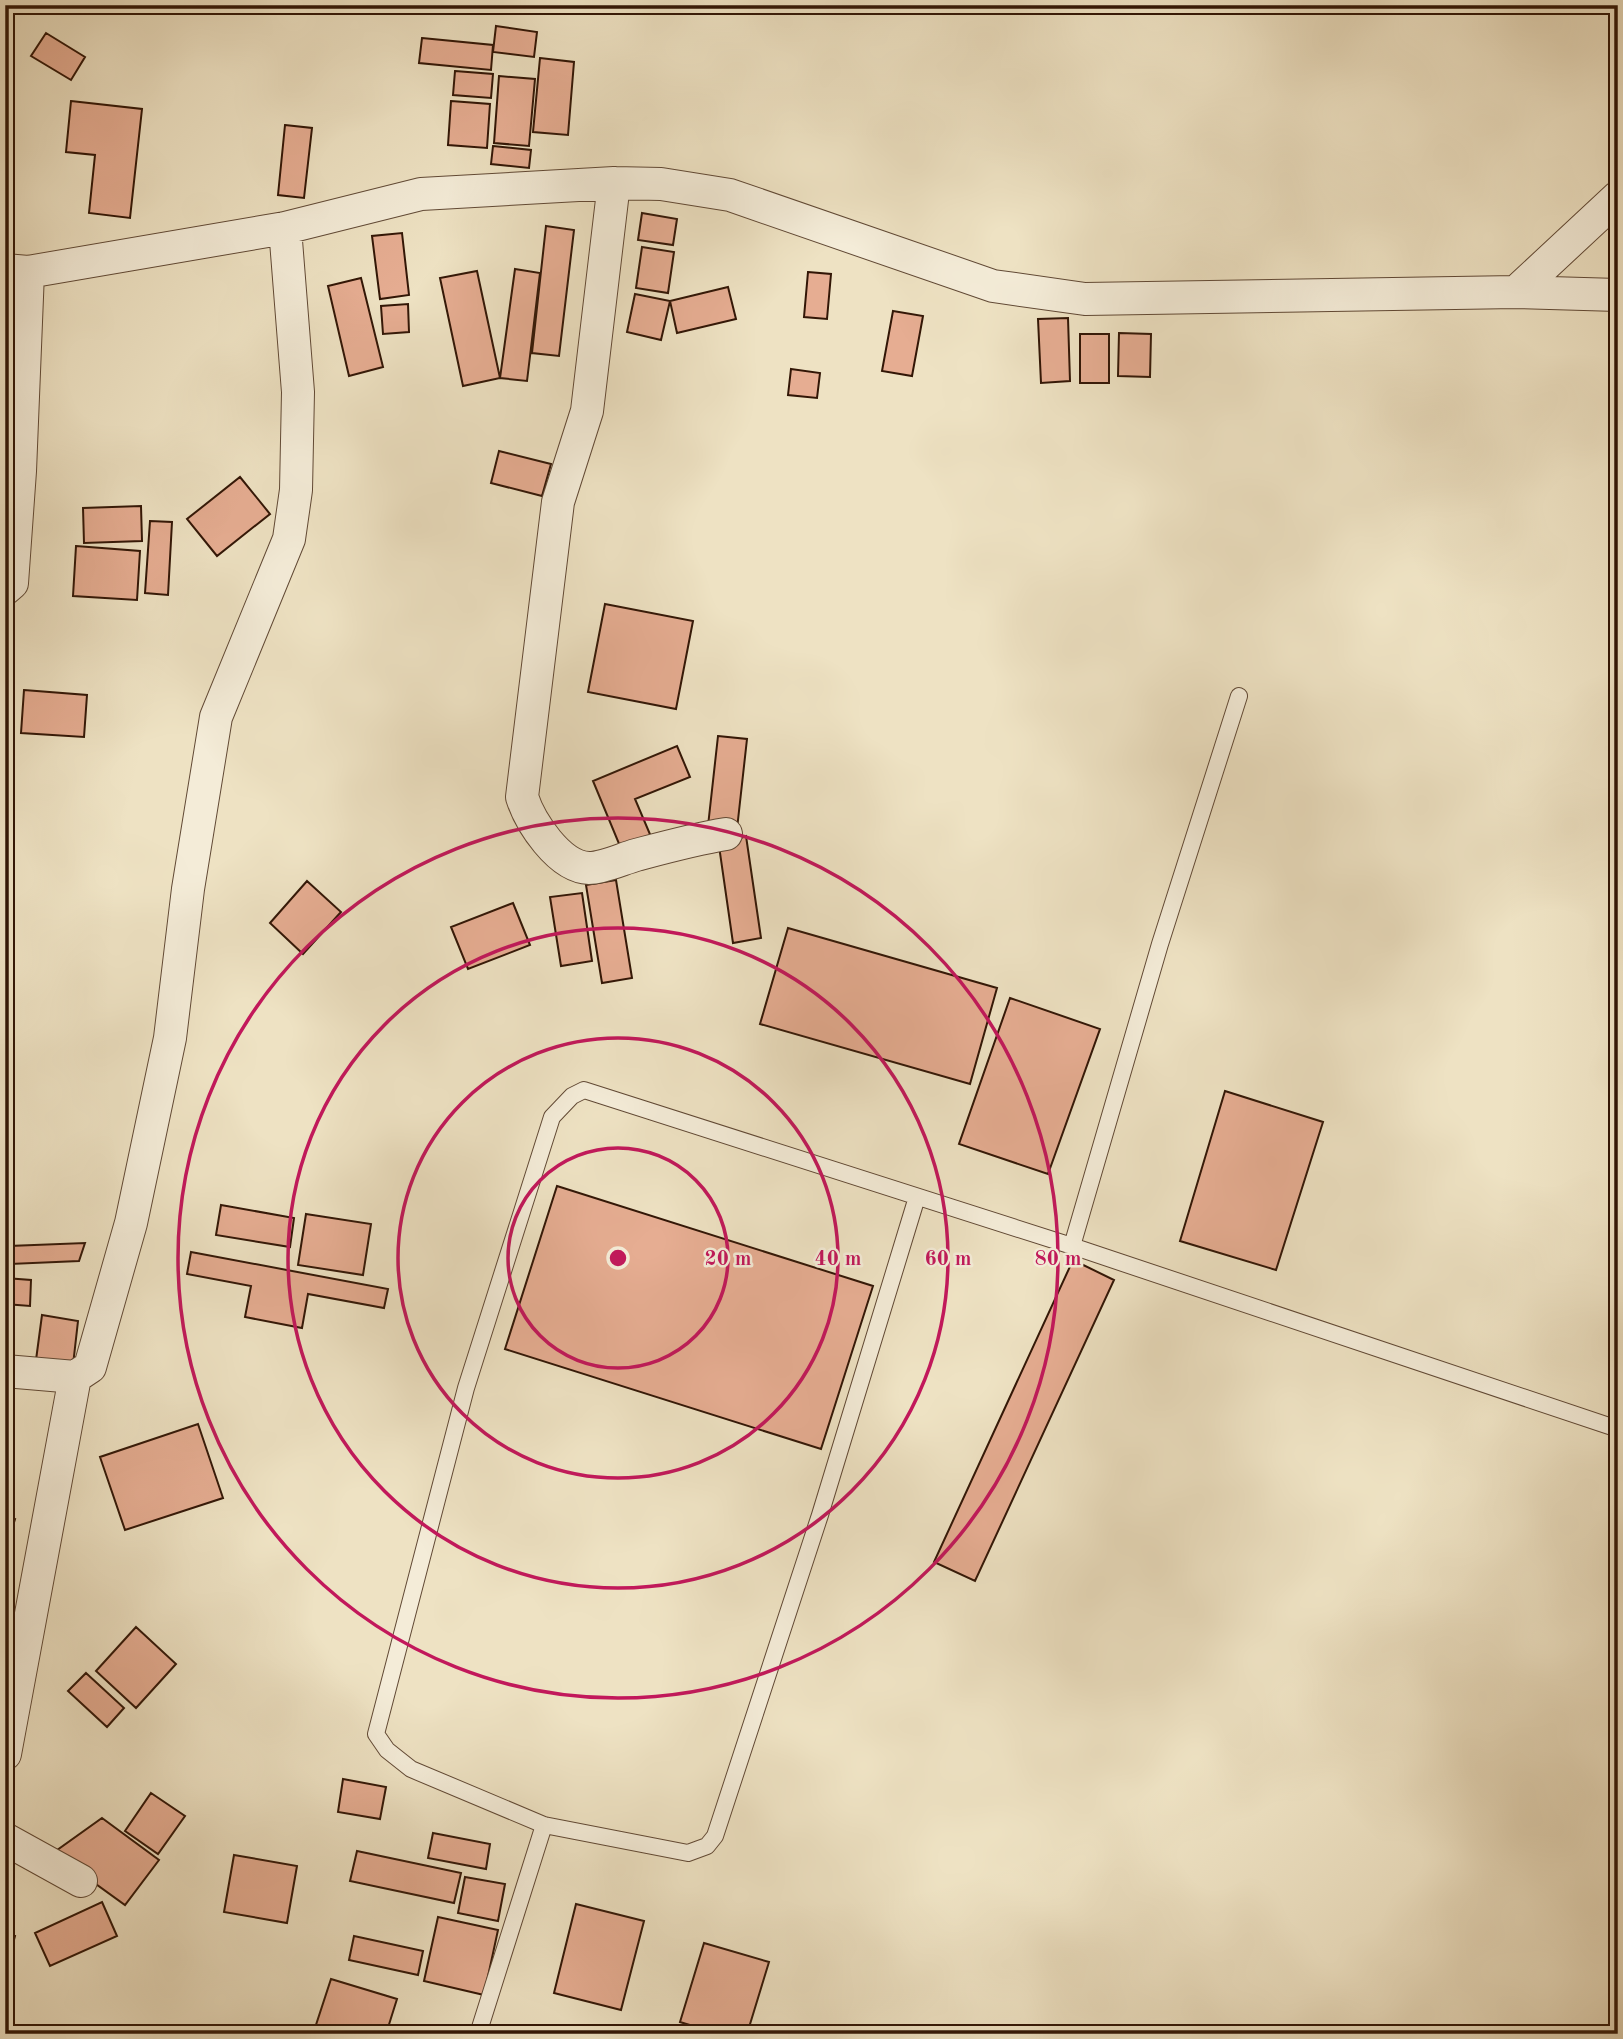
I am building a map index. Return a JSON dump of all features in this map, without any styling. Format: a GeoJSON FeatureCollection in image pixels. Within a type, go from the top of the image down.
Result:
{"type":"FeatureCollection","features":[{"type":"Feature","properties":{"kind":"street"},"geometry":{"type":"LineString","coordinates":[[614,183],[587,411],[558,502],[522,797],[527,811],[560,857],[590,868],[687,841],[726,834]]}},
{"type":"Feature","properties":{"kind":"street"},"geometry":{"type":"LineString","coordinates":[[5,589],[12,583],[20,471],[16,271],[285,228],[421,194],[614,183],[661,184],[730,195],[993,286],[1085,299],[1516,292],[1618,295]]}},
{"type":"Feature","properties":{"kind":"street"},"geometry":{"type":"LineString","coordinates":[[1516,292],[1618,197]]}},
{"type":"Feature","properties":{"kind":"street"},"geometry":{"type":"LineString","coordinates":[[5,1371],[75,1377],[90,1367],[131,1223],[170,1038],[188,889],[216,717],[289,539],[296,490],[298,392],[285,228]]}},
{"type":"Feature","properties":{"kind":"street"},"geometry":{"type":"LineString","coordinates":[[5,1754],[75,1377]]}},
{"type":"Feature","properties":{"kind":"street"},"geometry":{"type":"LineString","coordinates":[[5,1839],[81,1881]]}},
{"type":"Feature","properties":{"kind":"lane"},"geometry":{"type":"LineString","coordinates":[[1072,1246],[1160,944],[1239,696]]}},
{"type":"Feature","properties":{"kind":"lane"},"geometry":{"type":"LineString","coordinates":[[918,1197],[820,1515],[715,1836],[708,1846],[688,1853],[544,1825],[411,1769],[387,1750],[376,1734],[466,1388],[552,1117],[572,1096],[584,1090],[1072,1246],[1618,1429]]}},
{"type":"Feature","properties":{"kind":"lane"},"geometry":{"type":"LineString","coordinates":[[478,2034],[544,1825]]}},
{"type":"Feature","properties":{"kind":"building"},"geometry":{"type":"Polygon","coordinates":[[[496,26],[537,32],[534,57],[493,52],[496,26]]]}},
{"type":"Feature","properties":{"kind":"building"},"geometry":{"type":"Polygon","coordinates":[[[46,33],[85,57],[71,80],[31,56],[46,33]]]}},
{"type":"Feature","properties":{"kind":"building"},"geometry":{"type":"Polygon","coordinates":[[[422,38],[493,45],[491,70],[419,63],[422,38]]]}},
{"type":"Feature","properties":{"kind":"building"},"geometry":{"type":"Polygon","coordinates":[[[540,58],[574,62],[568,135],[533,132],[540,58]]]}},
{"type":"Feature","properties":{"kind":"building"},"geometry":{"type":"Polygon","coordinates":[[[455,71],[493,74],[491,98],[453,95],[455,71]]]}},
{"type":"Feature","properties":{"kind":"building"},"geometry":{"type":"Polygon","coordinates":[[[499,76],[535,79],[529,146],[494,143],[499,76]]]}},
{"type":"Feature","properties":{"kind":"building"},"geometry":{"type":"Polygon","coordinates":[[[71,101],[142,109],[130,218],[89,213],[95,155],[66,152],[71,101]]]}},
{"type":"Feature","properties":{"kind":"building"},"geometry":{"type":"Polygon","coordinates":[[[451,101],[490,104],[487,148],[448,145],[451,101]]]}},
{"type":"Feature","properties":{"kind":"building"},"geometry":{"type":"Polygon","coordinates":[[[285,125],[312,128],[304,198],[278,195],[285,125]]]}},
{"type":"Feature","properties":{"kind":"building"},"geometry":{"type":"Polygon","coordinates":[[[493,146],[531,150],[529,168],[491,164],[493,146]]]}},
{"type":"Feature","properties":{"kind":"building"},"geometry":{"type":"Polygon","coordinates":[[[642,213],[677,219],[673,245],[638,240],[642,213]]]}},
{"type":"Feature","properties":{"kind":"building"},"geometry":{"type":"Polygon","coordinates":[[[546,226],[574,230],[559,356],[532,353],[546,226]]]}},
{"type":"Feature","properties":{"kind":"building"},"geometry":{"type":"Polygon","coordinates":[[[402,233],[409,295],[380,299],[372,236],[402,233]]]}},
{"type":"Feature","properties":{"kind":"building"},"geometry":{"type":"Polygon","coordinates":[[[642,247],[674,252],[668,293],[636,288],[642,247]]]}},
{"type":"Feature","properties":{"kind":"building"},"geometry":{"type":"Polygon","coordinates":[[[515,269],[540,273],[527,381],[500,378],[515,269]]]}},
{"type":"Feature","properties":{"kind":"building"},"geometry":{"type":"Polygon","coordinates":[[[477,271],[500,378],[463,386],[440,278],[477,271]]]}},
{"type":"Feature","properties":{"kind":"building"},"geometry":{"type":"Polygon","coordinates":[[[808,272],[831,274],[827,319],[804,317],[808,272]]]}},
{"type":"Feature","properties":{"kind":"building"},"geometry":{"type":"Polygon","coordinates":[[[361,278],[383,367],[349,376],[328,286],[361,278]]]}},
{"type":"Feature","properties":{"kind":"building"},"geometry":{"type":"Polygon","coordinates":[[[728,287],[736,319],[677,333],[670,301],[728,287]]]}},
{"type":"Feature","properties":{"kind":"building"},"geometry":{"type":"Polygon","coordinates":[[[635,294],[670,301],[661,340],[627,332],[635,294]]]}},
{"type":"Feature","properties":{"kind":"building"},"geometry":{"type":"Polygon","coordinates":[[[408,304],[409,332],[383,334],[381,306],[408,304]]]}},
{"type":"Feature","properties":{"kind":"building"},"geometry":{"type":"Polygon","coordinates":[[[893,311],[923,316],[912,376],[882,371],[893,311]]]}},
{"type":"Feature","properties":{"kind":"building"},"geometry":{"type":"Polygon","coordinates":[[[1068,318],[1070,381],[1041,383],[1038,319],[1068,318]]]}},
{"type":"Feature","properties":{"kind":"building"},"geometry":{"type":"Polygon","coordinates":[[[1119,333],[1151,334],[1150,377],[1118,376],[1119,333]]]}},
{"type":"Feature","properties":{"kind":"building"},"geometry":{"type":"Polygon","coordinates":[[[1080,334],[1109,334],[1109,383],[1080,383],[1080,334]]]}},
{"type":"Feature","properties":{"kind":"building"},"geometry":{"type":"Polygon","coordinates":[[[5,361],[11,361],[5,471],[5,361]]]}},
{"type":"Feature","properties":{"kind":"building"},"geometry":{"type":"Polygon","coordinates":[[[791,369],[820,373],[817,398],[788,395],[791,369]]]}},
{"type":"Feature","properties":{"kind":"building"},"geometry":{"type":"Polygon","coordinates":[[[499,451],[551,464],[542,496],[491,483],[499,451]]]}},
{"type":"Feature","properties":{"kind":"building"},"geometry":{"type":"Polygon","coordinates":[[[240,477],[270,514],[217,556],[187,519],[240,477]]]}},
{"type":"Feature","properties":{"kind":"building"},"geometry":{"type":"Polygon","coordinates":[[[141,506],[142,541],[84,543],[83,508],[141,506]]]}},
{"type":"Feature","properties":{"kind":"building"},"geometry":{"type":"Polygon","coordinates":[[[150,521],[172,522],[168,595],[145,593],[150,521]]]}},
{"type":"Feature","properties":{"kind":"building"},"geometry":{"type":"Polygon","coordinates":[[[76,546],[140,551],[137,600],[73,596],[76,546]]]}},
{"type":"Feature","properties":{"kind":"building"},"geometry":{"type":"Polygon","coordinates":[[[605,604],[693,621],[676,709],[588,692],[605,604]]]}},
{"type":"Feature","properties":{"kind":"building"},"geometry":{"type":"Polygon","coordinates":[[[24,690],[87,695],[84,737],[21,733],[24,690]]]}},
{"type":"Feature","properties":{"kind":"building"},"geometry":{"type":"Polygon","coordinates":[[[718,736],[747,739],[737,829],[708,826],[718,736]]]}},
{"type":"Feature","properties":{"kind":"building"},"geometry":{"type":"Polygon","coordinates":[[[677,746],[690,777],[635,799],[652,839],[622,851],[593,781],[677,746]]]}},
{"type":"Feature","properties":{"kind":"building"},"geometry":{"type":"Polygon","coordinates":[[[746,836],[761,938],[733,943],[719,846],[746,836]]]}},
{"type":"Feature","properties":{"kind":"building"},"geometry":{"type":"Polygon","coordinates":[[[616,880],[632,978],[602,983],[586,885],[616,880]]]}},
{"type":"Feature","properties":{"kind":"building"},"geometry":{"type":"Polygon","coordinates":[[[307,881],[341,912],[303,954],[270,923],[307,881]]]}},
{"type":"Feature","properties":{"kind":"building"},"geometry":{"type":"Polygon","coordinates":[[[582,893],[592,961],[561,966],[550,897],[582,893]]]}},
{"type":"Feature","properties":{"kind":"building"},"geometry":{"type":"Polygon","coordinates":[[[513,903],[530,945],[468,969],[451,927],[513,903]]]}},
{"type":"Feature","properties":{"kind":"building"},"geometry":{"type":"Polygon","coordinates":[[[788,928],[997,988],[970,1084],[760,1024],[788,928]]]}},
{"type":"Feature","properties":{"kind":"building"},"geometry":{"type":"Polygon","coordinates":[[[1010,998],[1100,1029],[1048,1174],[959,1144],[1010,998]]]}},
{"type":"Feature","properties":{"kind":"building"},"geometry":{"type":"Polygon","coordinates":[[[1225,1091],[1323,1122],[1276,1270],[1180,1241],[1225,1091]]]}},
{"type":"Feature","properties":{"kind":"building"},"geometry":{"type":"Polygon","coordinates":[[[557,1186],[873,1286],[821,1449],[505,1349],[557,1186]]]}},
{"type":"Feature","properties":{"kind":"building"},"geometry":{"type":"Polygon","coordinates":[[[221,1205],[294,1218],[290,1247],[216,1235],[221,1205]]]}},
{"type":"Feature","properties":{"kind":"building"},"geometry":{"type":"Polygon","coordinates":[[[306,1214],[371,1224],[363,1275],[298,1265],[306,1214]]]}},
{"type":"Feature","properties":{"kind":"building"},"geometry":{"type":"Polygon","coordinates":[[[85,1243],[79,1261],[10,1264],[9,1246],[85,1243]]]}},
{"type":"Feature","properties":{"kind":"building"},"geometry":{"type":"Polygon","coordinates":[[[191,1252],[388,1289],[384,1308],[308,1294],[302,1328],[245,1317],[251,1286],[187,1274],[191,1252]]]}},
{"type":"Feature","properties":{"kind":"building"},"geometry":{"type":"Polygon","coordinates":[[[1073,1260],[1114,1280],[975,1581],[934,1562],[1073,1260]]]}},
{"type":"Feature","properties":{"kind":"building"},"geometry":{"type":"Polygon","coordinates":[[[5,1278],[31,1280],[30,1306],[5,1304],[5,1278]]]}},
{"type":"Feature","properties":{"kind":"building"},"geometry":{"type":"Polygon","coordinates":[[[42,1315],[78,1321],[73,1365],[36,1360],[42,1315]]]}},
{"type":"Feature","properties":{"kind":"building"},"geometry":{"type":"Polygon","coordinates":[[[198,1424],[223,1498],[125,1530],[100,1457],[198,1424]]]}},
{"type":"Feature","properties":{"kind":"building"},"geometry":{"type":"Polygon","coordinates":[[[5,1518],[15,1519],[7,1546],[5,1546],[5,1518]]]}},
{"type":"Feature","properties":{"kind":"building"},"geometry":{"type":"Polygon","coordinates":[[[136,1627],[176,1664],[136,1708],[96,1671],[136,1627]]]}},
{"type":"Feature","properties":{"kind":"building"},"geometry":{"type":"Polygon","coordinates":[[[86,1673],[124,1708],[107,1727],[68,1691],[86,1673]]]}},
{"type":"Feature","properties":{"kind":"building"},"geometry":{"type":"Polygon","coordinates":[[[343,1779],[386,1787],[380,1819],[338,1812],[343,1779]]]}},
{"type":"Feature","properties":{"kind":"building"},"geometry":{"type":"Polygon","coordinates":[[[151,1793],[185,1816],[158,1854],[125,1831],[151,1793]]]}},
{"type":"Feature","properties":{"kind":"building"},"geometry":{"type":"Polygon","coordinates":[[[102,1818],[159,1860],[125,1905],[53,1853],[102,1818]]]}},
{"type":"Feature","properties":{"kind":"building"},"geometry":{"type":"Polygon","coordinates":[[[433,1833],[490,1844],[486,1869],[428,1858],[433,1833]]]}},
{"type":"Feature","properties":{"kind":"building"},"geometry":{"type":"Polygon","coordinates":[[[357,1851],[461,1873],[454,1903],[350,1881],[357,1851]]]}},
{"type":"Feature","properties":{"kind":"building"},"geometry":{"type":"Polygon","coordinates":[[[234,1855],[297,1866],[287,1923],[224,1912],[234,1855]]]}},
{"type":"Feature","properties":{"kind":"building"},"geometry":{"type":"Polygon","coordinates":[[[465,1877],[505,1884],[498,1921],[458,1913],[465,1877]]]}},
{"type":"Feature","properties":{"kind":"building"},"geometry":{"type":"Polygon","coordinates":[[[102,1902],[117,1936],[50,1966],[35,1933],[102,1902]]]}},
{"type":"Feature","properties":{"kind":"building"},"geometry":{"type":"Polygon","coordinates":[[[576,1904],[644,1921],[621,2010],[554,1993],[576,1904]]]}},
{"type":"Feature","properties":{"kind":"building"},"geometry":{"type":"Polygon","coordinates":[[[438,1917],[498,1930],[484,1995],[424,1981],[438,1917]]]}},
{"type":"Feature","properties":{"kind":"building"},"geometry":{"type":"Polygon","coordinates":[[[5,1933],[15,1936],[5,1974],[5,1933]]]}},
{"type":"Feature","properties":{"kind":"building"},"geometry":{"type":"Polygon","coordinates":[[[354,1936],[423,1951],[418,1975],[349,1960],[354,1936]]]}},
{"type":"Feature","properties":{"kind":"building"},"geometry":{"type":"Polygon","coordinates":[[[704,1943],[769,1962],[747,2034],[719,2034],[680,2022],[704,1943]]]}},
{"type":"Feature","properties":{"kind":"building"},"geometry":{"type":"Polygon","coordinates":[[[331,1979],[397,1999],[386,2034],[313,2034],[331,1979]]]}}]}
